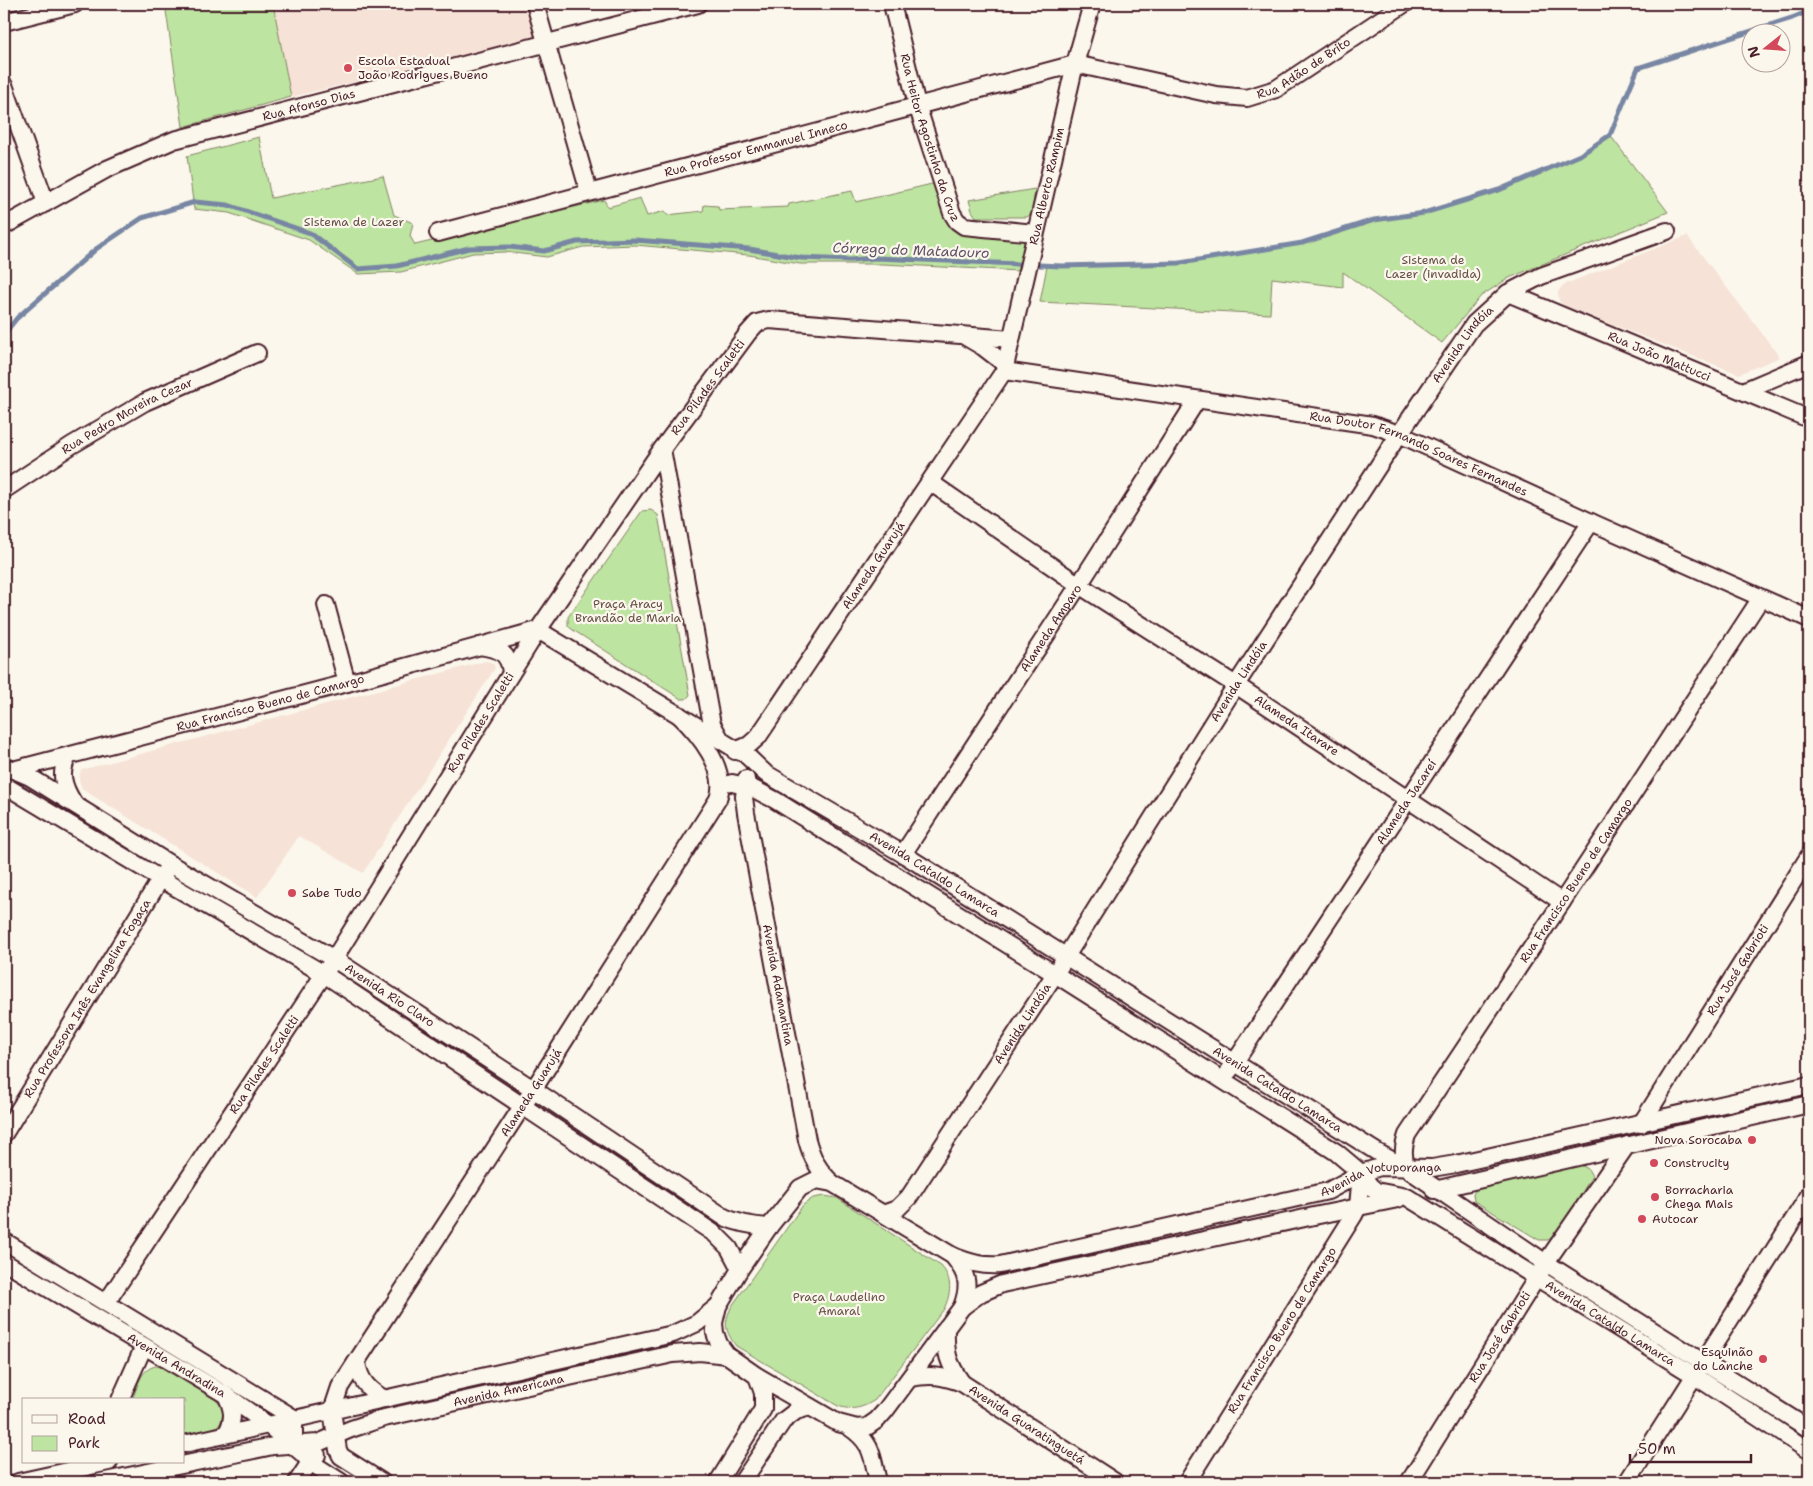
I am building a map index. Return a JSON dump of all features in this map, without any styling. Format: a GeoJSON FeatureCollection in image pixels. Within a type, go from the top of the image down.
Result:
{"type":"FeatureCollection","features":[{"type":"Feature","properties":{"kind":"street"},"geometry":{"type":"LineString","coordinates":[[4,22],[75,4]]}},
{"type":"Feature","properties":{"kind":"street"},"geometry":{"type":"LineString","coordinates":[[535,4],[589,192]]}},
{"type":"Feature","properties":{"kind":"street","name":"Rua Afonso Dias"},"geometry":{"type":"LineString","coordinates":[[4,226],[106,169],[174,140],[698,4]]}},
{"type":"Feature","properties":{"kind":"street","name":"Rua Heitor Agostinho da Cruz"},"geometry":{"type":"LineString","coordinates":[[892,4],[917,105],[952,213],[957,221],[964,226],[1034,238]]}},
{"type":"Feature","properties":{"kind":"street","name":"Rua Alberto Rampim"},"geometry":{"type":"LineString","coordinates":[[1005,368],[1075,64],[1092,4]]}},
{"type":"Feature","properties":{"kind":"street","name":"Rua Adão de Brito"},"geometry":{"type":"LineString","coordinates":[[1075,64],[1216,95],[1247,98],[1276,89],[1404,4]]}},
{"type":"Feature","properties":{"kind":"street","name":"Rua Professor Emmanuel Inneco"},"geometry":{"type":"LineString","coordinates":[[438,233],[1075,64]]}},
{"type":"Feature","properties":{"kind":"street"},"geometry":{"type":"LineString","coordinates":[[4,85],[46,203]]}},
{"type":"Feature","properties":{"kind":"street","name":"Avenida Lindóia"},"geometry":{"type":"LineString","coordinates":[[883,1214],[897,1209],[909,1197],[1055,974],[1236,686],[1474,324],[1508,293],[1541,276],[1667,231]]}},
{"type":"Feature","properties":{"kind":"street","name":"Rua João Mattucci"},"geometry":{"type":"LineString","coordinates":[[1508,293],[1809,419]]}},
{"type":"Feature","properties":{"kind":"street","name":"Rua Pilades Scaletti"},"geometry":{"type":"LineString","coordinates":[[106,1303],[334,959],[538,630],[662,449],[748,333],[758,324],[769,320],[1011,339]]}},
{"type":"Feature","properties":{"kind":"street","name":"Rua Pilades Scaletti"},"geometry":{"type":"LineString","coordinates":[[962,335],[983,347],[1005,368]]}},
{"type":"Feature","properties":{"kind":"street","name":"Rua Pedro Moreira Cezar"},"geometry":{"type":"LineString","coordinates":[[4,490],[72,445],[145,402],[257,353]]}},
{"type":"Feature","properties":{"kind":"street"},"geometry":{"type":"LineString","coordinates":[[1743,391],[1809,363]]}},
{"type":"Feature","properties":{"kind":"street","name":"Rua Doutor Fernando Soares Fernandes"},"geometry":{"type":"LineString","coordinates":[[1005,368],[1197,400],[1372,425],[1400,434],[1809,619]]}},
{"type":"Feature","properties":{"kind":"street","name":"Alameda Guarujá"},"geometry":{"type":"LineString","coordinates":[[739,752],[758,737],[1005,368]]}},
{"type":"Feature","properties":{"kind":"street","name":"Alameda Amparo"},"geometry":{"type":"LineString","coordinates":[[903,854],[1079,585],[1197,400]]}},
{"type":"Feature","properties":{"kind":"street"},"geometry":{"type":"LineString","coordinates":[[662,449],[711,716],[716,733],[722,741]]}},
{"type":"Feature","properties":{"kind":"street"},"geometry":{"type":"LineString","coordinates":[[639,482],[646,478],[659,480],[669,491]]}},
{"type":"Feature","properties":{"kind":"street","name":"Alameda Itarare"},"geometry":{"type":"LineString","coordinates":[[930,482],[1079,585],[1236,686],[1562,902]]}},
{"type":"Feature","properties":{"kind":"street","name":"Alameda Jacareí"},"geometry":{"type":"LineString","coordinates":[[1222,1081],[1591,522]]}},
{"type":"Feature","properties":{"kind":"street","name":"Rua Francisco Bueno de Camargo"},"geometry":{"type":"LineString","coordinates":[[1406,1168],[1403,1146],[1410,1131],[1761,598]]}},
{"type":"Feature","properties":{"kind":"street"},"geometry":{"type":"LineString","coordinates":[[326,605],[347,683]]}},
{"type":"Feature","properties":{"kind":"street","name":"Avenida Cataldo Lamarca"},"geometry":{"type":"LineString","coordinates":[[538,630],[722,741],[765,773],[903,854],[1377,1152],[1421,1177],[1546,1263],[1809,1429]]}},
{"type":"Feature","properties":{"kind":"street","name":"Rua Francisco Bueno de Camargo"},"geometry":{"type":"LineString","coordinates":[[7,770],[68,756],[347,683],[538,630]]}},
{"type":"Feature","properties":{"kind":"street"},"geometry":{"type":"LineString","coordinates":[[480,646],[492,648],[503,654],[508,659],[511,673]]}},
{"type":"Feature","properties":{"kind":"street","name":"Avenida Cataldo Lamarca"},"geometry":{"type":"LineString","coordinates":[[678,714],[696,733],[719,772]]}},
{"type":"Feature","properties":{"kind":"street"},"geometry":{"type":"LineString","coordinates":[[739,752],[751,764],[750,774],[741,782],[725,780],[718,767],[722,758],[725,754],[739,752]]}},
{"type":"Feature","properties":{"kind":"street"},"geometry":{"type":"LineString","coordinates":[[68,756],[63,768],[63,780],[73,802]]}},
{"type":"Feature","properties":{"kind":"street","name":"Avenida Rio Claro"},"geometry":{"type":"LineString","coordinates":[[7,770],[30,777],[170,864],[334,959],[724,1217],[749,1226],[769,1227]]}},
{"type":"Feature","properties":{"kind":"street","name":"Alameda Guarujá"},"geometry":{"type":"LineString","coordinates":[[332,1411],[340,1387],[718,799],[721,784],[719,772]]}},
{"type":"Feature","properties":{"kind":"street","name":"Avenida Cataldo Lamarca"},"geometry":{"type":"LineString","coordinates":[[741,782],[775,800],[1055,974],[1336,1152],[1361,1172],[1370,1186],[1376,1191],[1413,1195],[1537,1277],[1695,1376],[1809,1451]]}},
{"type":"Feature","properties":{"kind":"street","name":"Avenida Adamantina"},"geometry":{"type":"LineString","coordinates":[[741,782],[807,1140],[813,1160],[832,1183]]}},
{"type":"Feature","properties":{"kind":"street","name":"Avenida Rio Claro"},"geometry":{"type":"LineString","coordinates":[[4,785],[324,974],[715,1234],[728,1248],[740,1269]]}},
{"type":"Feature","properties":{"kind":"street","name":"Rua José Gabrioti"},"geometry":{"type":"LineString","coordinates":[[1640,1124],[1809,856]]}},
{"type":"Feature","properties":{"kind":"street","name":"Rua Professora Inês Evangelina Fogaça"},"geometry":{"type":"LineString","coordinates":[[4,1134],[170,864]]}},
{"type":"Feature","properties":{"kind":"street"},"geometry":{"type":"LineString","coordinates":[[1666,1083],[1664,1094],[1668,1107],[1683,1114]]}},
{"type":"Feature","properties":{"kind":"street","name":"Avenida Votuporanga"},"geometry":{"type":"LineString","coordinates":[[953,1256],[970,1264],[981,1266],[1000,1265],[1328,1192],[1361,1172],[1380,1167],[1439,1167],[1640,1124],[1809,1085]]}},
{"type":"Feature","properties":{"kind":"street","name":"Avenida Votuporanga"},"geometry":{"type":"LineString","coordinates":[[962,1307],[981,1293],[1002,1284],[1413,1195],[1809,1104]]}},
{"type":"Feature","properties":{"kind":"street"},"geometry":{"type":"LineString","coordinates":[[1410,1131],[1410,1146],[1413,1154],[1424,1163],[1439,1167]]}},
{"type":"Feature","properties":{"kind":"street","name":"Rua José Gabrioti"},"geometry":{"type":"LineString","coordinates":[[1410,1482],[1546,1263],[1627,1145]]}},
{"type":"Feature","properties":{"kind":"street","name":"Avenida Cataldo Lamarca"},"geometry":{"type":"LineString","coordinates":[[1336,1152],[1344,1174],[1338,1187]]}},
{"type":"Feature","properties":{"kind":"street","name":"Rua Francisco Bueno de Camargo"},"geometry":{"type":"LineString","coordinates":[[1187,1482],[1358,1207],[1361,1172]]}},
{"type":"Feature","properties":{"kind":"street","name":"Avenida Votuporanga"},"geometry":{"type":"LineString","coordinates":[[1413,1195],[1423,1190],[1424,1186],[1421,1177]]}},
{"type":"Feature","properties":{"kind":"street"},"geometry":{"type":"LineString","coordinates":[[849,1427],[867,1427],[877,1420],[962,1307],[967,1292],[967,1280],[963,1268],[953,1256],[832,1183],[816,1180],[800,1188],[769,1227],[740,1269],[718,1306],[714,1322],[715,1333],[719,1344],[727,1355],[757,1376],[862,1436],[867,1442],[878,1482]]}},
{"type":"Feature","properties":{"kind":"street"},"geometry":{"type":"LineString","coordinates":[[1469,1210],[1464,1204],[1462,1197],[1463,1189],[1471,1182]]}},
{"type":"Feature","properties":{"kind":"street"},"geometry":{"type":"LineString","coordinates":[[1627,1482],[1809,1195]]}},
{"type":"Feature","properties":{"kind":"street"},"geometry":{"type":"LineString","coordinates":[[1314,1216],[1324,1218],[1331,1223],[1336,1230],[1338,1241]]}},
{"type":"Feature","properties":{"kind":"street","name":"Avenida Andradina"},"geometry":{"type":"LineString","coordinates":[[4,1241],[294,1418]]}},
{"type":"Feature","properties":{"kind":"street","name":"Avenida Andradina"},"geometry":{"type":"LineString","coordinates":[[4,1262],[226,1395],[268,1425],[310,1462],[341,1482]]}},
{"type":"Feature","properties":{"kind":"street","name":"Avenida Americana"},"geometry":{"type":"LineString","coordinates":[[185,1444],[673,1334],[697,1322],[718,1306]]}},
{"type":"Feature","properties":{"kind":"street","name":"Avenida Guaratinguetá"},"geometry":{"type":"LineString","coordinates":[[946,1328],[945,1345],[947,1357],[951,1368],[962,1384]]}},
{"type":"Feature","properties":{"kind":"street"},"geometry":{"type":"LineString","coordinates":[[121,1398],[144,1346]]}},
{"type":"Feature","properties":{"kind":"street","name":"Avenida Americana"},"geometry":{"type":"LineString","coordinates":[[100,1482],[272,1446],[318,1443],[384,1418],[672,1354],[700,1352],[727,1355]]}},
{"type":"Feature","properties":{"kind":"street"},"geometry":{"type":"LineString","coordinates":[[357,1362],[360,1378],[376,1395],[385,1399]]}},
{"type":"Feature","properties":{"kind":"street","name":"Avenida Guaratinguetá"},"geometry":{"type":"LineString","coordinates":[[910,1378],[926,1375],[942,1376],[962,1384],[1116,1482]]}},
{"type":"Feature","properties":{"kind":"street"},"geometry":{"type":"LineString","coordinates":[[718,1482],[764,1409],[763,1393],[757,1376]]}},
{"type":"Feature","properties":{"kind":"street"},"geometry":{"type":"LineString","coordinates":[[226,1395],[233,1408],[232,1420],[226,1434]]}},
{"type":"Feature","properties":{"kind":"street"},"geometry":{"type":"LineString","coordinates":[[742,1482],[783,1420],[796,1411],[810,1407]]}},
{"type":"Feature","properties":{"kind":"street"},"geometry":{"type":"LineString","coordinates":[[332,1411],[338,1450],[342,1456],[382,1482]]}},
{"type":"Feature","properties":{"kind":"street"},"geometry":{"type":"LineString","coordinates":[[294,1418],[294,1446]]}},
{"type":"Feature","properties":{"kind":"street"},"geometry":{"type":"LineString","coordinates":[[297,1482],[310,1462],[336,1435]]}},
{"type":"Feature","properties":{"kind":"street"},"geometry":{"type":"LineString","coordinates":[[18,1482],[92,1464]]}},
{"type":"Feature","properties":{"kind":"shaded area","name":"Escola Estadual João Rodrigues Bueno"},"geometry":{"type":"Polygon","coordinates":[[[273,4],[531,4],[537,36],[531,40],[291,97],[273,4]]]}},
{"type":"Feature","properties":{"kind":"shaded area"},"geometry":{"type":"Polygon","coordinates":[[[1687,236],[1780,357],[1739,374],[1565,306],[1559,301],[1558,292],[1563,285],[1687,236]]]}},
{"type":"Feature","properties":{"kind":"shaded area"},"geometry":{"type":"Polygon","coordinates":[[[486,661],[493,663],[495,668],[363,873],[299,836],[257,897],[82,789],[79,780],[81,770],[486,661]]]}},
{"type":"Feature","properties":{"kind":"green space"},"geometry":{"type":"Polygon","coordinates":[[[165,4],[273,4],[291,97],[183,127],[165,4]]]}},
{"type":"Feature","properties":{"kind":"green space","name":"Sistema de Lazer (invadida)"},"geometry":{"type":"Polygon","coordinates":[[[1610,135],[1668,212],[1509,278],[1481,296],[1442,343],[1343,272],[1343,287],[1272,278],[1270,314],[1040,302],[1047,266],[1180,263],[1302,243],[1374,220],[1427,212],[1499,190],[1580,155],[1610,135]]]}},
{"type":"Feature","properties":{"kind":"green space","name":"Sistema de Lazer"},"geometry":{"type":"Polygon","coordinates":[[[259,137],[271,198],[383,176],[394,215],[413,223],[410,236],[415,245],[604,200],[608,207],[640,198],[647,216],[665,211],[667,215],[703,211],[704,205],[718,206],[719,210],[788,207],[789,204],[852,191],[856,202],[936,183],[947,217],[1023,238],[1026,242],[1020,271],[883,264],[800,264],[749,255],[635,245],[583,247],[547,257],[505,252],[473,253],[401,272],[358,274],[309,240],[229,213],[194,209],[187,156],[259,137]]]}},
{"type":"Feature","properties":{"kind":"green space"},"geometry":{"type":"Polygon","coordinates":[[[1035,189],[1032,214],[1027,217],[976,217],[969,200],[1035,189]]]}},
{"type":"Feature","properties":{"kind":"green space","name":"Praça Aracy Brandão de Maria"},"geometry":{"type":"Polygon","coordinates":[[[651,510],[658,515],[690,695],[686,699],[681,699],[568,626],[568,617],[642,511],[651,510]]]}},
{"type":"Feature","properties":{"kind":"green space"},"geometry":{"type":"Polygon","coordinates":[[[1581,1165],[1588,1169],[1592,1176],[1557,1234],[1548,1240],[1539,1240],[1474,1201],[1473,1194],[1477,1188],[1581,1165]]]}},
{"type":"Feature","properties":{"kind":"green space","name":"Praça Laudelino Amaral"},"geometry":{"type":"Polygon","coordinates":[[[824,1196],[837,1198],[941,1266],[948,1276],[950,1287],[944,1309],[875,1400],[857,1408],[838,1406],[736,1346],[729,1336],[726,1327],[727,1317],[732,1306],[803,1205],[813,1198],[824,1196]]]}},
{"type":"Feature","properties":{"kind":"green space"},"geometry":{"type":"Polygon","coordinates":[[[156,1366],[165,1368],[215,1399],[222,1407],[223,1415],[220,1424],[214,1428],[185,1436],[185,1398],[133,1398],[143,1374],[156,1366]]]}},
{"type":"Feature","properties":{"kind":"waterway","name":"Córrego do Matadouro"},"geometry":{"type":"LineString","coordinates":[[4,334],[17,318],[96,249],[142,218],[195,202],[228,205],[310,233],[358,269],[397,266],[469,248],[509,247],[544,251],[577,242],[635,240],[749,249],[801,258],[850,260],[876,258],[1062,266],[1180,263],[1302,243],[1374,220],[1424,213],[1499,190],[1580,155],[1610,135],[1638,68],[1809,11]]}},
{"type":"Feature","properties":{"kind":"place","name":"Escola Estadual João Rodrigues Bueno"},"geometry":{"type":"Point","coordinates":[348,68]}},
{"type":"Feature","properties":{"kind":"place","name":"Sabe Tudo"},"geometry":{"type":"Point","coordinates":[292,893]}},
{"type":"Feature","properties":{"kind":"place","name":"Nova Sorocaba"},"geometry":{"type":"Point","coordinates":[1752,1140]}},
{"type":"Feature","properties":{"kind":"place","name":"Construcity"},"geometry":{"type":"Point","coordinates":[1654,1163]}},
{"type":"Feature","properties":{"kind":"place","name":"Borracharia Chega Mais"},"geometry":{"type":"Point","coordinates":[1655,1197]}},
{"type":"Feature","properties":{"kind":"place","name":"Autocar"},"geometry":{"type":"Point","coordinates":[1642,1219]}},
{"type":"Feature","properties":{"kind":"place","name":"Esquinão do Lanche"},"geometry":{"type":"Point","coordinates":[1763,1359]}}]}
